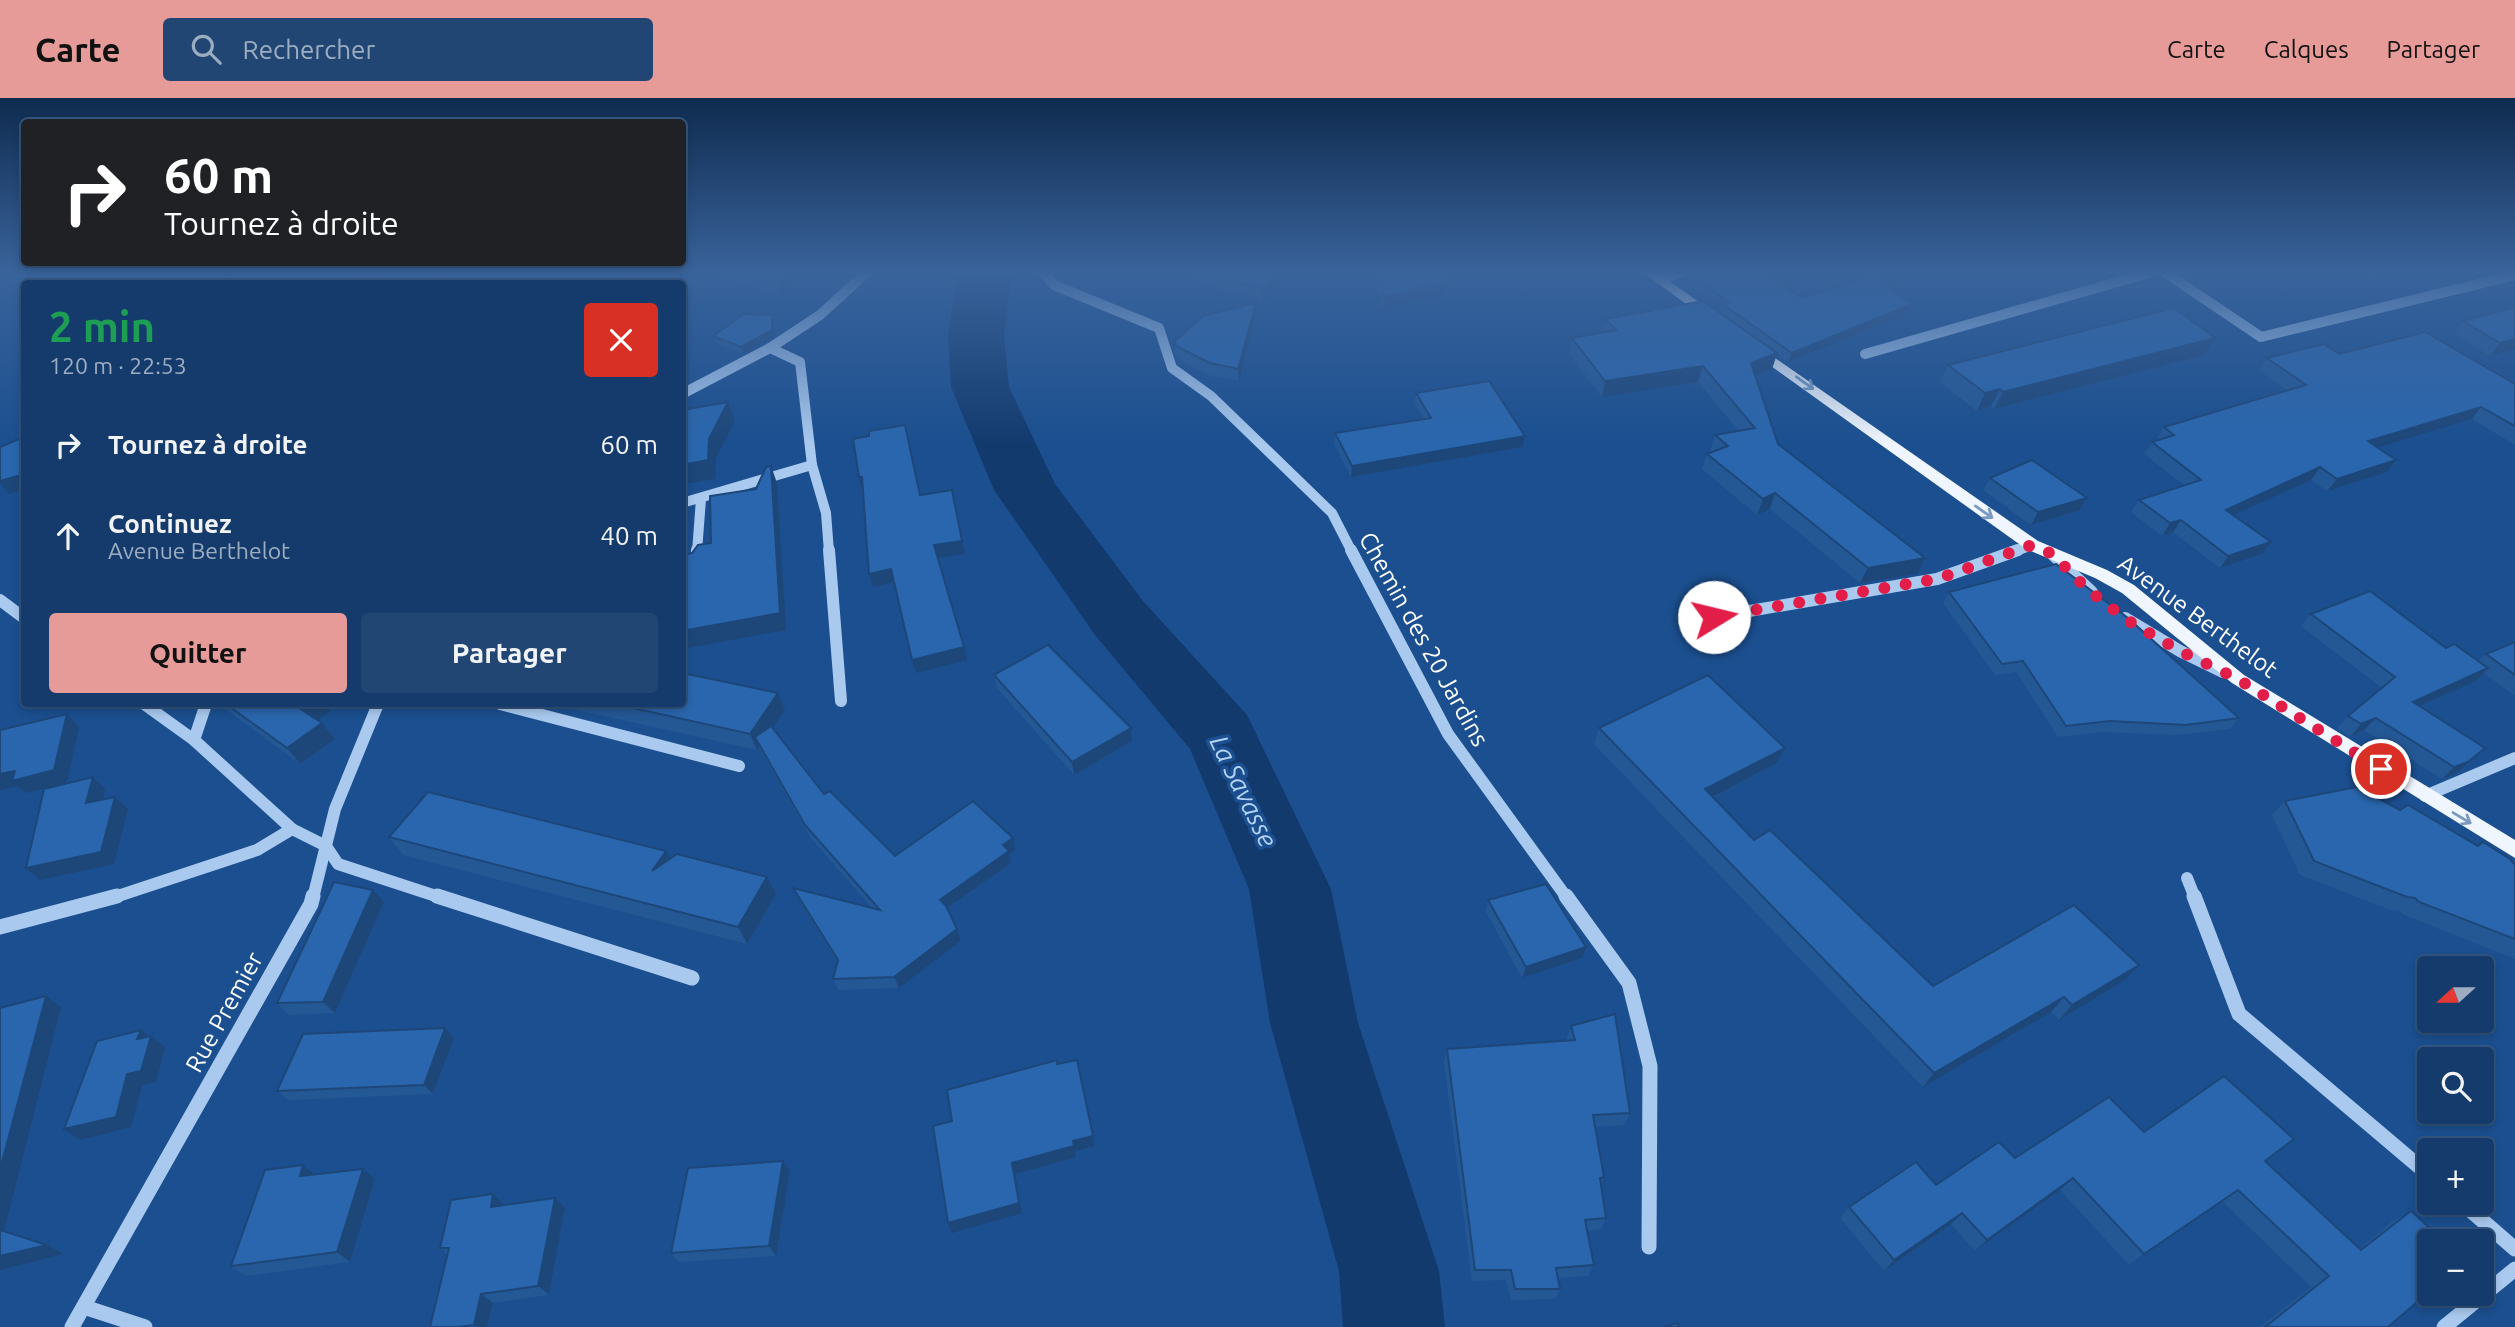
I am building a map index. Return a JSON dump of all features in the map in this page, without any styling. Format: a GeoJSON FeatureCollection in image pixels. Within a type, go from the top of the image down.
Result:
{"type":"FeatureCollection","features":[{"type":"Feature","properties":{"kind":"main road","name":"Avenue Berthelot"},"geometry":{"type":"LineString","coordinates":[[1748,342],[2032,545],[2101,573],[2128,589],[2238,679],[2515,850]]}},
{"type":"Feature","properties":{"kind":"street"},"geometry":{"type":"LineString","coordinates":[[686,392],[770,348],[797,330]]}},
{"type":"Feature","properties":{"kind":"street","name":"Chemin des 20 Jardins"},"geometry":{"type":"LineString","coordinates":[[1161,330],[1172,368],[1211,396],[1332,513],[1448,734],[1629,983],[1650,1066],[1649,1247]]}},
{"type":"Feature","properties":{"kind":"street"},"geometry":{"type":"LineString","coordinates":[[1865,355],[1949,330]]}},
{"type":"Feature","properties":{"kind":"street"},"geometry":{"type":"LineString","coordinates":[[2252,330],[2262,337],[2289,330]]}},
{"type":"Feature","properties":{"kind":"street"},"geometry":{"type":"LineString","coordinates":[[770,348],[800,362],[812,464],[826,513],[841,701]]}},
{"type":"Feature","properties":{"kind":"street"},"geometry":{"type":"LineString","coordinates":[[686,502],[812,464]]}},
{"type":"Feature","properties":{"kind":"street"},"geometry":{"type":"LineString","coordinates":[[686,564],[696,562],[701,499]]}},
{"type":"Feature","properties":{"kind":"street"},"geometry":{"type":"LineString","coordinates":[[1714,617],[1937,579],[2032,545]]}},
{"type":"Feature","properties":{"kind":"street"},"geometry":{"type":"LineString","coordinates":[[2052,554],[2087,589],[2112,608],[2180,651],[2238,679]]}},
{"type":"Feature","properties":{"kind":"street"},"geometry":{"type":"LineString","coordinates":[[0,600],[21,616]]}},
{"type":"Feature","properties":{"kind":"street"},"geometry":{"type":"LineString","coordinates":[[148,707],[194,740],[292,829],[326,845],[338,864],[692,978]]}},
{"type":"Feature","properties":{"kind":"street"},"geometry":{"type":"LineString","coordinates":[[194,740],[205,707]]}},
{"type":"Feature","properties":{"kind":"street","name":"Rue Premier"},"geometry":{"type":"LineString","coordinates":[[72,1327],[311,904],[335,808],[377,707]]}},
{"type":"Feature","properties":{"kind":"street"},"geometry":{"type":"LineString","coordinates":[[512,707],[739,766]]}},
{"type":"Feature","properties":{"kind":"street"},"geometry":{"type":"LineString","coordinates":[[2425,796],[2515,758]]}},
{"type":"Feature","properties":{"kind":"street"},"geometry":{"type":"LineString","coordinates":[[0,927],[108,900],[244,854],[292,829]]}},
{"type":"Feature","properties":{"kind":"street"},"geometry":{"type":"LineString","coordinates":[[2187,878],[2239,1014],[2417,1165]]}},
{"type":"Feature","properties":{"kind":"street"},"geometry":{"type":"LineString","coordinates":[[2475,1215],[2515,1249]]}},
{"type":"Feature","properties":{"kind":"street"},"geometry":{"type":"LineString","coordinates":[[2444,1327],[2515,1269]]}},
{"type":"Feature","properties":{"kind":"street"},"geometry":{"type":"LineString","coordinates":[[84,1307],[145,1327]]}},
{"type":"Feature","properties":{"kind":"building"},"geometry":{"type":"Polygon","coordinates":[[[721,330],[771,330],[741,347],[713,336],[721,330]]]}},
{"type":"Feature","properties":{"kind":"building"},"geometry":{"type":"Polygon","coordinates":[[[1187,330],[1249,330],[1238,369],[1210,363],[1176,346],[1175,341],[1187,330]]]}},
{"type":"Feature","properties":{"kind":"building"},"geometry":{"type":"Polygon","coordinates":[[[1614,330],[1745,330],[1777,353],[1751,363],[1778,444],[1925,558],[1868,568],[1775,493],[1763,499],[1707,454],[1728,446],[1715,435],[1755,428],[1703,366],[1605,381],[1572,338],[1614,330]]]}},
{"type":"Feature","properties":{"kind":"building"},"geometry":{"type":"Polygon","coordinates":[[[1760,330],[1847,330],[1792,353],[1760,330]]]}},
{"type":"Feature","properties":{"kind":"building"},"geometry":{"type":"Polygon","coordinates":[[[2085,330],[2205,330],[2215,338],[2003,392],[2000,389],[1985,393],[1948,365],[2085,330]]]}},
{"type":"Feature","properties":{"kind":"building"},"geometry":{"type":"Polygon","coordinates":[[[2479,330],[2515,330],[2515,339],[2500,343],[2479,330]]]}},
{"type":"Feature","properties":{"kind":"building"},"geometry":{"type":"Polygon","coordinates":[[[2425,332],[2515,384],[2515,426],[2481,407],[2368,441],[2396,460],[2337,479],[2320,467],[2226,510],[2271,542],[2228,556],[2181,520],[2170,523],[2139,500],[2201,480],[2152,442],[2174,435],[2164,427],[2306,385],[2267,358],[2324,344],[2339,354],[2425,332]]]}},
{"type":"Feature","properties":{"kind":"building"},"geometry":{"type":"Polygon","coordinates":[[[1489,381],[1525,436],[1352,466],[1335,433],[1431,418],[1416,393],[1489,381]]]}},
{"type":"Feature","properties":{"kind":"building"},"geometry":{"type":"Polygon","coordinates":[[[728,402],[709,439],[708,460],[686,464],[686,409],[728,402]]]}},
{"type":"Feature","properties":{"kind":"building"},"geometry":{"type":"Polygon","coordinates":[[[905,425],[920,495],[952,490],[962,541],[934,545],[964,647],[912,660],[891,569],[869,574],[862,477],[859,477],[853,439],[869,436],[869,431],[905,425]]]}},
{"type":"Feature","properties":{"kind":"building"},"geometry":{"type":"Polygon","coordinates":[[[21,438],[21,475],[0,481],[0,447],[21,438]]]}},
{"type":"Feature","properties":{"kind":"building"},"geometry":{"type":"Polygon","coordinates":[[[2032,460],[2087,498],[2038,512],[1990,478],[2032,460]]]}},
{"type":"Feature","properties":{"kind":"building"},"geometry":{"type":"Polygon","coordinates":[[[771,466],[780,613],[686,630],[686,554],[692,553],[698,545],[711,543],[710,496],[756,489],[766,467],[771,466]]]}},
{"type":"Feature","properties":{"kind":"building"},"geometry":{"type":"Polygon","coordinates":[[[2056,564],[2128,618],[2239,718],[2186,725],[2110,721],[2066,726],[2023,661],[2002,664],[1949,592],[2056,564]]]}},
{"type":"Feature","properties":{"kind":"building"},"geometry":{"type":"Polygon","coordinates":[[[2370,591],[2446,648],[2454,644],[2488,668],[2413,702],[2485,748],[2468,762],[2454,767],[2376,718],[2361,724],[2348,716],[2395,677],[2311,614],[2370,591]]]}},
{"type":"Feature","properties":{"kind":"building"},"geometry":{"type":"Polygon","coordinates":[[[2515,642],[2515,675],[2486,654],[2515,642]]]}},
{"type":"Feature","properties":{"kind":"building"},"geometry":{"type":"Polygon","coordinates":[[[1048,645],[1131,728],[1072,762],[994,675],[1048,645]]]}},
{"type":"Feature","properties":{"kind":"building"},"geometry":{"type":"Polygon","coordinates":[[[686,674],[778,693],[750,734],[628,707],[686,707],[686,674]]]}},
{"type":"Feature","properties":{"kind":"building"},"geometry":{"type":"Polygon","coordinates":[[[1708,675],[1785,748],[1705,789],[1754,840],[1770,830],[1933,986],[2074,905],[2139,965],[2072,1005],[2064,997],[1934,1073],[1599,728],[1708,675]]]}},
{"type":"Feature","properties":{"kind":"building"},"geometry":{"type":"Polygon","coordinates":[[[230,707],[300,707],[322,723],[287,748],[230,707]]]}},
{"type":"Feature","properties":{"kind":"building"},"geometry":{"type":"Polygon","coordinates":[[[67,714],[54,770],[12,781],[15,771],[0,774],[0,730],[67,714]]]}},
{"type":"Feature","properties":{"kind":"building"},"geometry":{"type":"Polygon","coordinates":[[[771,726],[824,794],[830,791],[895,856],[973,801],[1013,838],[1003,845],[1009,851],[940,900],[946,906],[957,929],[894,977],[833,979],[838,960],[793,888],[880,910],[805,825],[755,737],[771,726]]]}},
{"type":"Feature","properties":{"kind":"building"},"geometry":{"type":"Polygon","coordinates":[[[93,777],[86,803],[115,797],[101,852],[26,868],[44,789],[93,777]]]}},
{"type":"Feature","properties":{"kind":"building"},"geometry":{"type":"Polygon","coordinates":[[[2357,787],[2400,810],[2408,805],[2478,846],[2483,842],[2510,859],[2515,865],[2515,939],[2314,861],[2285,801],[2357,787]]]}},
{"type":"Feature","properties":{"kind":"building"},"geometry":{"type":"Polygon","coordinates":[[[428,792],[666,851],[652,871],[677,854],[767,877],[738,927],[389,837],[428,792]]]}},
{"type":"Feature","properties":{"kind":"building"},"geometry":{"type":"Polygon","coordinates":[[[334,882],[373,890],[323,1002],[277,1003],[334,882]]]}},
{"type":"Feature","properties":{"kind":"building"},"geometry":{"type":"Polygon","coordinates":[[[1546,884],[1586,947],[1526,967],[1488,900],[1546,884]]]}},
{"type":"Feature","properties":{"kind":"building"},"geometry":{"type":"Polygon","coordinates":[[[46,996],[0,1170],[0,1008],[46,996]]]}},
{"type":"Feature","properties":{"kind":"building"},"geometry":{"type":"Polygon","coordinates":[[[1615,1014],[1630,1113],[1593,1115],[1604,1177],[1600,1178],[1606,1218],[1585,1220],[1594,1265],[1556,1268],[1560,1289],[1515,1289],[1511,1270],[1475,1270],[1447,1049],[1575,1040],[1571,1026],[1615,1014]]]}},
{"type":"Feature","properties":{"kind":"building"},"geometry":{"type":"Polygon","coordinates":[[[445,1028],[424,1085],[277,1091],[303,1034],[445,1028]]]}},
{"type":"Feature","properties":{"kind":"building"},"geometry":{"type":"Polygon","coordinates":[[[141,1030],[137,1039],[151,1036],[141,1071],[127,1074],[116,1117],[64,1129],[97,1041],[141,1030]]]}},
{"type":"Feature","properties":{"kind":"building"},"geometry":{"type":"Polygon","coordinates":[[[1057,1060],[1057,1064],[1077,1060],[1093,1136],[1073,1141],[1074,1146],[1012,1163],[1019,1203],[948,1223],[933,1126],[952,1121],[947,1090],[1057,1060]]]}},
{"type":"Feature","properties":{"kind":"building"},"geometry":{"type":"Polygon","coordinates":[[[2224,1076],[2294,1139],[2265,1161],[2361,1250],[2411,1211],[2431,1229],[2417,1229],[2417,1302],[2388,1327],[2265,1327],[2329,1276],[2238,1190],[2144,1254],[2073,1178],[1987,1240],[1962,1213],[1894,1260],[1849,1207],[1916,1162],[1936,1185],[1999,1142],[2015,1158],[2109,1097],[2144,1132],[2224,1076]]]}},
{"type":"Feature","properties":{"kind":"building"},"geometry":{"type":"Polygon","coordinates":[[[783,1161],[769,1246],[671,1253],[688,1168],[783,1161]]]}},
{"type":"Feature","properties":{"kind":"building"},"geometry":{"type":"Polygon","coordinates":[[[303,1165],[300,1176],[363,1169],[337,1252],[231,1266],[265,1170],[303,1165]]]}},
{"type":"Feature","properties":{"kind":"building"},"geometry":{"type":"Polygon","coordinates":[[[493,1194],[491,1207],[555,1198],[538,1286],[481,1294],[474,1325],[430,1327],[449,1248],[440,1248],[451,1200],[493,1194]]]}},
{"type":"Feature","properties":{"kind":"building"},"geometry":{"type":"Polygon","coordinates":[[[0,1230],[47,1245],[0,1256],[0,1230]]]}},
{"type":"Feature","properties":{"kind":"waterway","name":"La Savasse"},"geometry":{"type":"LineString","coordinates":[[977,330],[980,387],[1026,490],[1119,618],[1221,735],[1290,889],[1314,1023],[1389,1271],[1394,1327]]}},
{"type":"Feature","properties":{"kind":"route"},"geometry":{"type":"LineString","coordinates":[[1714,617],[1937,579],[2032,545],[2052,554],[2087,589],[2127,620],[2180,651],[2238,679],[2381,769]]}}]}
